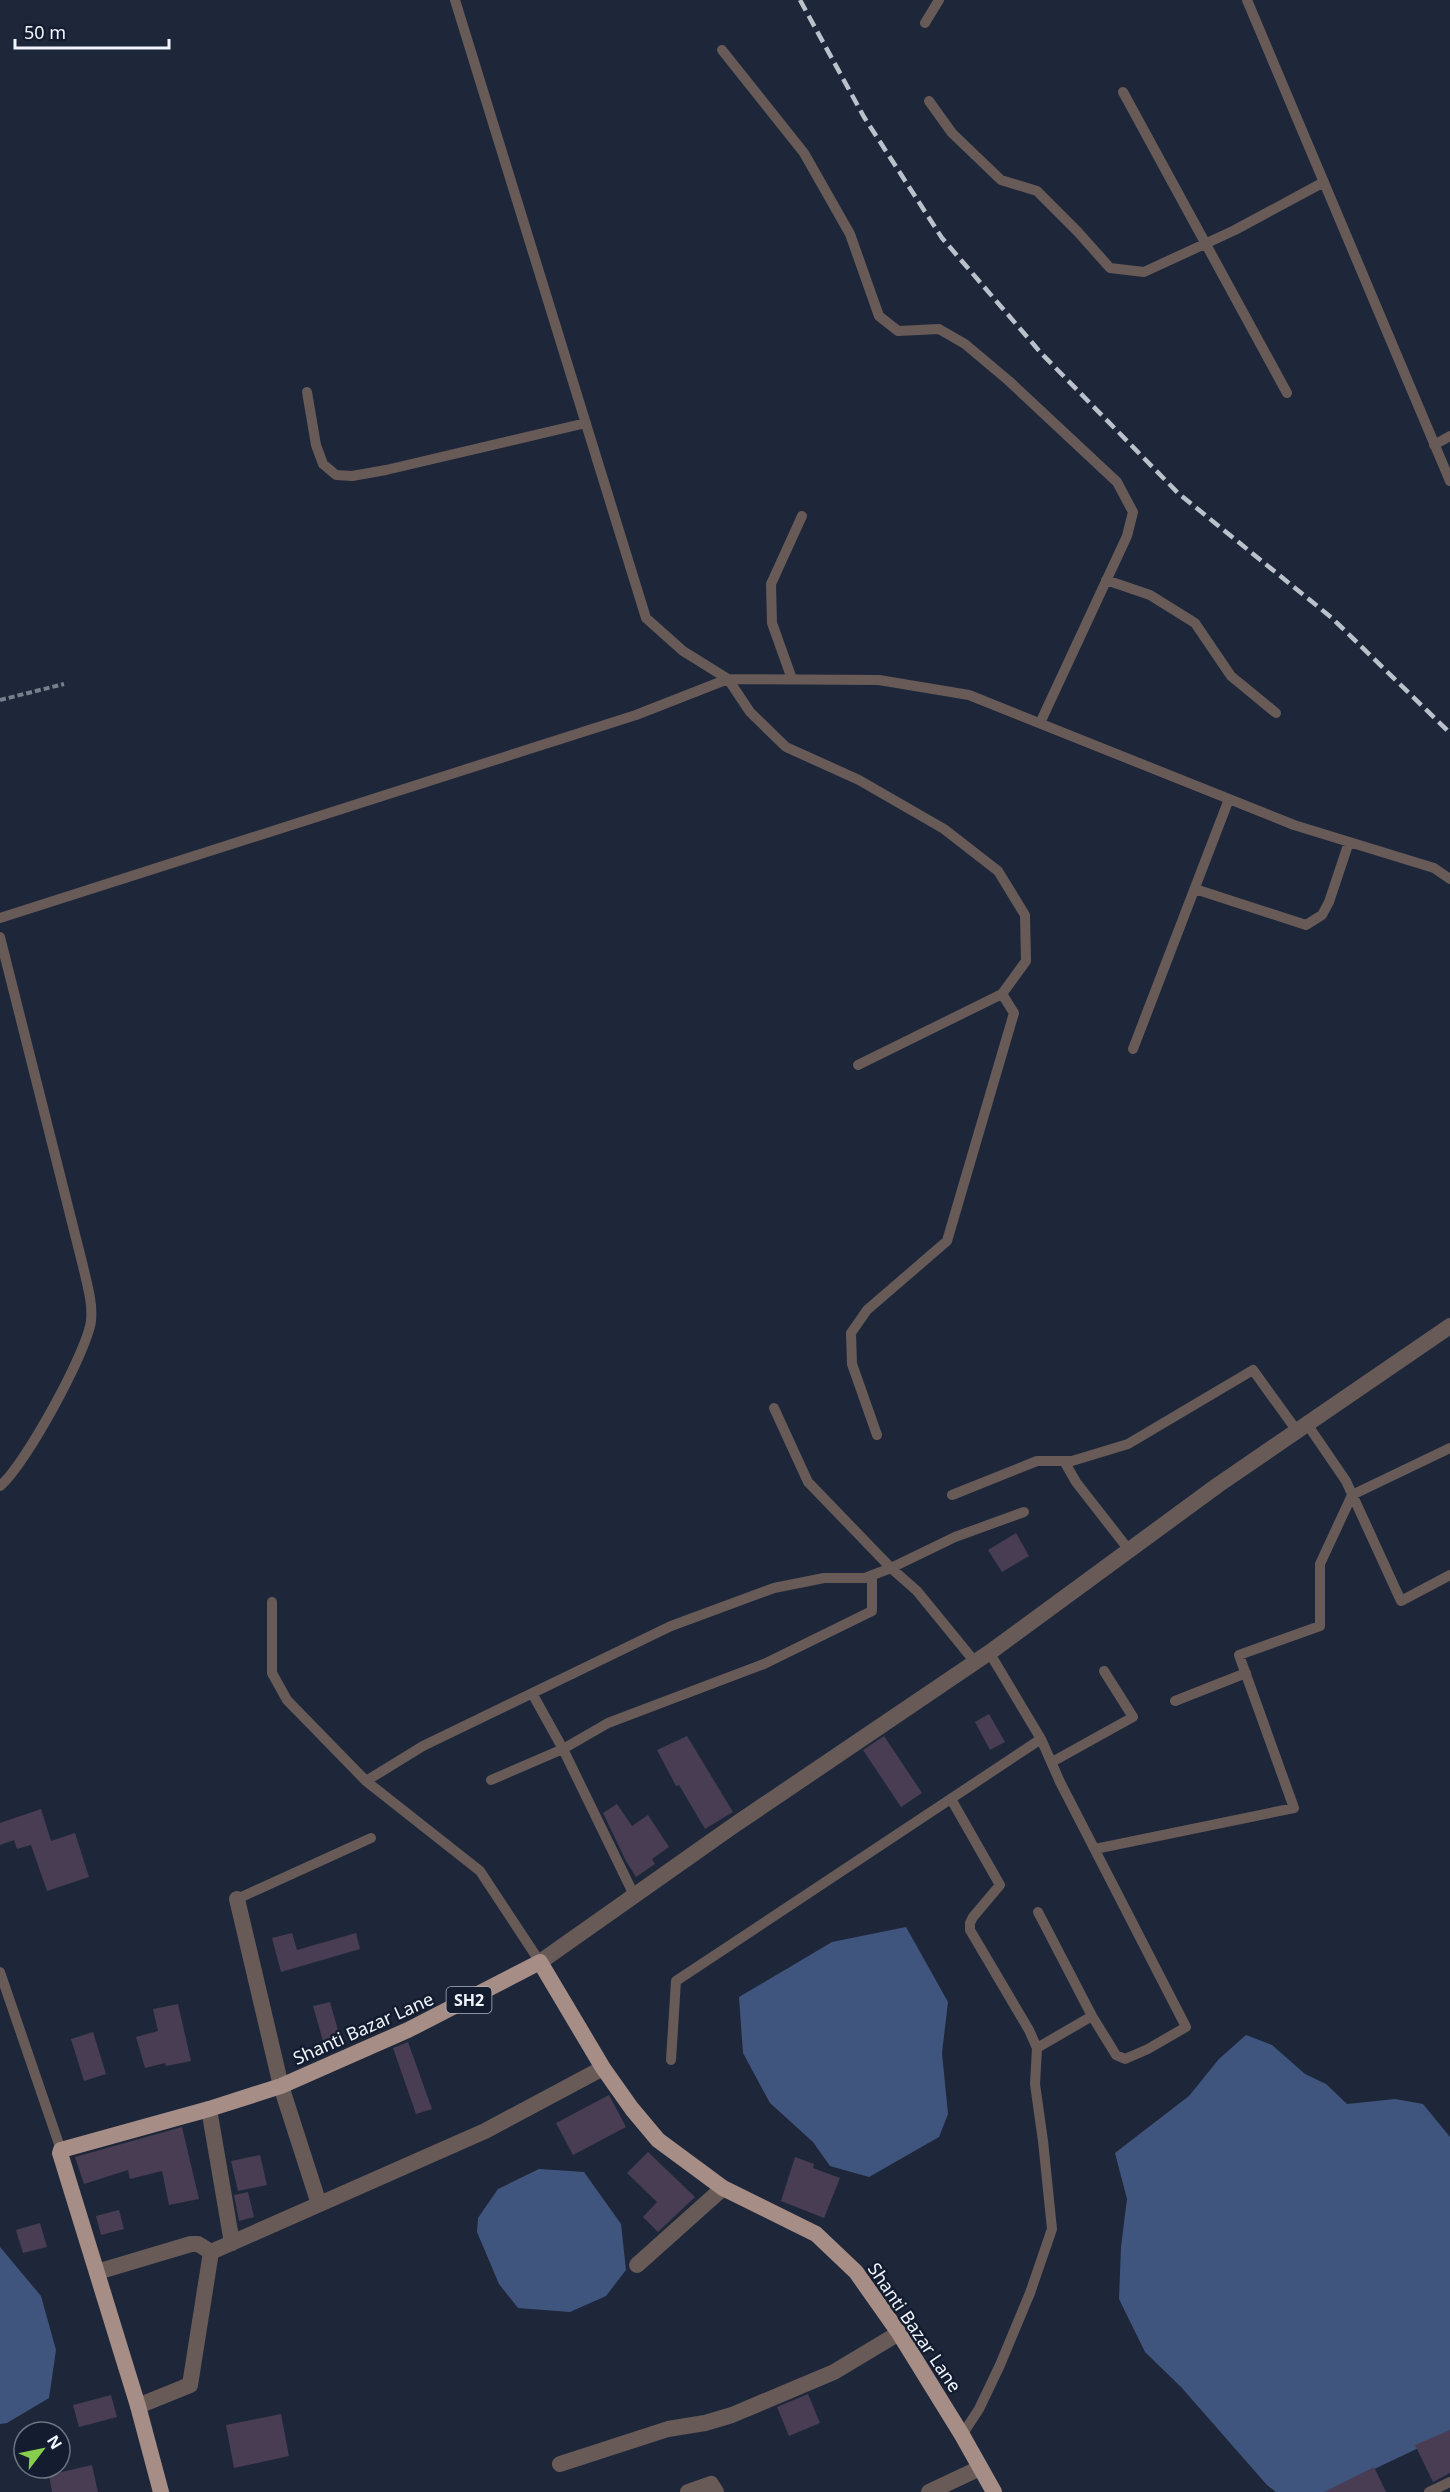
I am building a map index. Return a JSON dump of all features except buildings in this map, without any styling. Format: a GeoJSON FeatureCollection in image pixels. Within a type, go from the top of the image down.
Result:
{"type":"FeatureCollection","features":[{"type":"Feature","properties":{"kind":"main road","name":"Shanti Bazar Lane"},"geometry":{"type":"LineString","coordinates":[[61,2150],[209,2109],[281,2085],[408,2030],[540,1962],[603,2068],[632,2109],[658,2140],[723,2188],[796,2222],[834,2248],[856,2272],[899,2332],[994,2492]]}},
{"type":"Feature","properties":{"kind":"main road"},"geometry":{"type":"LineString","coordinates":[[61,2150],[60,2154],[138,2406],[161,2492]]}},
{"type":"Feature","properties":{"kind":"street"},"geometry":{"type":"LineString","coordinates":[[540,1962],[982,1657],[1129,1550],[1450,1326]]}},
{"type":"Feature","properties":{"kind":"street"},"geometry":{"type":"LineString","coordinates":[[237,1899],[281,2085],[319,2204]]}},
{"type":"Feature","properties":{"kind":"street"},"geometry":{"type":"LineString","coordinates":[[211,2252],[485,2131],[603,2068]]}},
{"type":"Feature","properties":{"kind":"street"},"geometry":{"type":"LineString","coordinates":[[209,2109],[231,2243]]}},
{"type":"Feature","properties":{"kind":"street"},"geometry":{"type":"LineString","coordinates":[[637,2265],[723,2188]]}},
{"type":"Feature","properties":{"kind":"street"},"geometry":{"type":"LineString","coordinates":[[97,2272],[191,2244],[198,2244],[211,2252]]}},
{"type":"Feature","properties":{"kind":"street"},"geometry":{"type":"LineString","coordinates":[[138,2406],[190,2385],[211,2252]]}},
{"type":"Feature","properties":{"kind":"street"},"geometry":{"type":"LineString","coordinates":[[560,2464],[668,2428],[705,2423],[732,2415],[834,2372],[899,2332]]}},
{"type":"Feature","properties":{"kind":"street"},"geometry":{"type":"LineString","coordinates":[[929,2492],[980,2468]]}},
{"type":"Feature","properties":{"kind":"street"},"geometry":{"type":"LineString","coordinates":[[688,2492],[711,2484],[716,2492]]}},
{"type":"Feature","properties":{"kind":"lane"},"geometry":{"type":"LineString","coordinates":[[455,0],[646,618],[683,651],[728,679],[750,712],[786,747],[859,780],[944,829],[998,871],[1025,915],[1026,961],[1002,994],[858,1065]]}},
{"type":"Feature","properties":{"kind":"lane"},"geometry":{"type":"LineString","coordinates":[[925,23],[939,0]]}},
{"type":"Feature","properties":{"kind":"lane"},"geometry":{"type":"LineString","coordinates":[[1247,0],[1450,481]]}},
{"type":"Feature","properties":{"kind":"lane"},"geometry":{"type":"LineString","coordinates":[[722,50],[804,153],[850,234],[879,316],[898,331],[939,330],[965,344],[1009,381],[1117,482],[1133,512],[1127,536],[1040,723]]}},
{"type":"Feature","properties":{"kind":"lane"},"geometry":{"type":"LineString","coordinates":[[1123,92],[1287,393]]}},
{"type":"Feature","properties":{"kind":"lane"},"geometry":{"type":"LineString","coordinates":[[929,101],[952,133],[1001,180],[1037,191],[1110,268],[1144,272],[1206,245],[1324,182]]}},
{"type":"Feature","properties":{"kind":"lane"},"geometry":{"type":"LineString","coordinates":[[307,392],[316,445],[323,464],[336,474],[352,476],[586,423]]}},
{"type":"Feature","properties":{"kind":"lane"},"geometry":{"type":"LineString","coordinates":[[1434,445],[1450,436]]}},
{"type":"Feature","properties":{"kind":"lane"},"geometry":{"type":"LineString","coordinates":[[792,679],[772,623],[771,584],[802,516]]}},
{"type":"Feature","properties":{"kind":"lane"},"geometry":{"type":"LineString","coordinates":[[1107,580],[1150,595],[1196,623],[1231,676],[1276,713]]}},
{"type":"Feature","properties":{"kind":"lane"},"geometry":{"type":"LineString","coordinates":[[0,918],[636,715],[728,679],[879,680],[969,695],[1294,825],[1434,868],[1450,879]]}},
{"type":"Feature","properties":{"kind":"lane"},"geometry":{"type":"LineString","coordinates":[[1133,1049],[1174,937],[1229,799]]}},
{"type":"Feature","properties":{"kind":"lane"},"geometry":{"type":"LineString","coordinates":[[1195,889],[1306,925],[1322,915],[1329,902],[1349,842]]}},
{"type":"Feature","properties":{"kind":"lane"},"geometry":{"type":"LineString","coordinates":[[0,937],[83,1266],[90,1297],[91,1322],[73,1371],[22,1460],[0,1486]]}},
{"type":"Feature","properties":{"kind":"lane"},"geometry":{"type":"LineString","coordinates":[[878,1435],[852,1364],[851,1333],[867,1310],[947,1241],[1014,1013],[1002,994]]}},
{"type":"Feature","properties":{"kind":"lane"},"geometry":{"type":"LineString","coordinates":[[952,1495],[1037,1461],[1072,1461],[1128,1444],[1253,1370],[1346,1481],[1401,1601],[1450,1575]]}},
{"type":"Feature","properties":{"kind":"lane"},"geometry":{"type":"LineString","coordinates":[[774,1408],[808,1482],[982,1657],[1041,1739],[1186,2026],[1148,2049],[1125,2059],[1116,2055],[1092,2016],[1038,1912]]}},
{"type":"Feature","properties":{"kind":"lane"},"geometry":{"type":"LineString","coordinates":[[1095,1849],[1294,1808],[1239,1655],[1320,1626],[1320,1564],[1352,1495],[1450,1448]]}},
{"type":"Feature","properties":{"kind":"lane"},"geometry":{"type":"LineString","coordinates":[[1064,1461],[1076,1482],[1129,1550]]}},
{"type":"Feature","properties":{"kind":"lane"},"geometry":{"type":"LineString","coordinates":[[366,1781],[423,1746],[533,1695],[671,1626],[774,1588],[825,1578],[865,1578],[955,1537],[1024,1512]]}},
{"type":"Feature","properties":{"kind":"lane"},"geometry":{"type":"LineString","coordinates":[[491,1780],[563,1749],[608,1723],[764,1664],[872,1611],[872,1575]]}},
{"type":"Feature","properties":{"kind":"lane"},"geometry":{"type":"LineString","coordinates":[[272,1602],[272,1673],[287,1700],[366,1781],[480,1871],[540,1962]]}},
{"type":"Feature","properties":{"kind":"lane"},"geometry":{"type":"LineString","coordinates":[[1052,1762],[1133,1717],[1104,1671]]}},
{"type":"Feature","properties":{"kind":"lane"},"geometry":{"type":"LineString","coordinates":[[1175,1701],[1246,1673]]}},
{"type":"Feature","properties":{"kind":"lane"},"geometry":{"type":"LineString","coordinates":[[533,1695],[563,1749],[634,1895]]}},
{"type":"Feature","properties":{"kind":"lane"},"geometry":{"type":"LineString","coordinates":[[671,2060],[676,1981],[1041,1739]]}},
{"type":"Feature","properties":{"kind":"lane"},"geometry":{"type":"LineString","coordinates":[[951,1799],[1000,1886],[973,1917],[970,1923],[971,1935],[1029,2030],[1037,2048],[1035,2084],[1052,2229],[1030,2294],[1000,2365],[979,2409],[962,2435]]}},
{"type":"Feature","properties":{"kind":"lane"},"geometry":{"type":"LineString","coordinates":[[237,1899],[371,1838]]}},
{"type":"Feature","properties":{"kind":"lane"},"geometry":{"type":"LineString","coordinates":[[0,1972],[61,2150]]}},
{"type":"Feature","properties":{"kind":"lane"},"geometry":{"type":"LineString","coordinates":[[1037,2048],[1092,2016]]}},
{"type":"Feature","properties":{"kind":"lane"},"geometry":{"type":"LineString","coordinates":[[1429,2492],[1450,2482]]}},
{"type":"Feature","properties":{"kind":"path"},"geometry":{"type":"LineString","coordinates":[[0,700],[64,684]]}},
{"type":"Feature","properties":{"kind":"water"},"geometry":{"type":"Polygon","coordinates":[[[906,1927],[948,2002],[942,2053],[948,2114],[939,2137],[869,2177],[830,2166],[813,2142],[770,2103],[743,2053],[739,1997],[832,1942],[906,1927]]]}},
{"type":"Feature","properties":{"kind":"water"},"geometry":{"type":"Polygon","coordinates":[[[1246,2035],[1272,2045],[1305,2074],[1326,2084],[1347,2104],[1395,2099],[1423,2104],[1450,2137],[1450,2433],[1326,2492],[1276,2492],[1267,2485],[1181,2387],[1145,2352],[1119,2299],[1121,2247],[1127,2199],[1115,2153],[1189,2096],[1219,2059],[1246,2035]]]}},
{"type":"Feature","properties":{"kind":"water"},"geometry":{"type":"Polygon","coordinates":[[[539,2169],[584,2172],[621,2224],[626,2270],[606,2296],[570,2312],[518,2308],[499,2284],[477,2232],[478,2218],[498,2189],[539,2169]]]}},
{"type":"Feature","properties":{"kind":"water"},"geometry":{"type":"Polygon","coordinates":[[[0,2247],[41,2296],[56,2350],[49,2398],[7,2423],[0,2424],[0,2247]]]}},
{"type":"Feature","properties":{"kind":"railway"},"geometry":{"type":"LineString","coordinates":[[800,0],[864,117],[942,238],[1041,353],[1178,493],[1332,618],[1450,733]]}}]}
